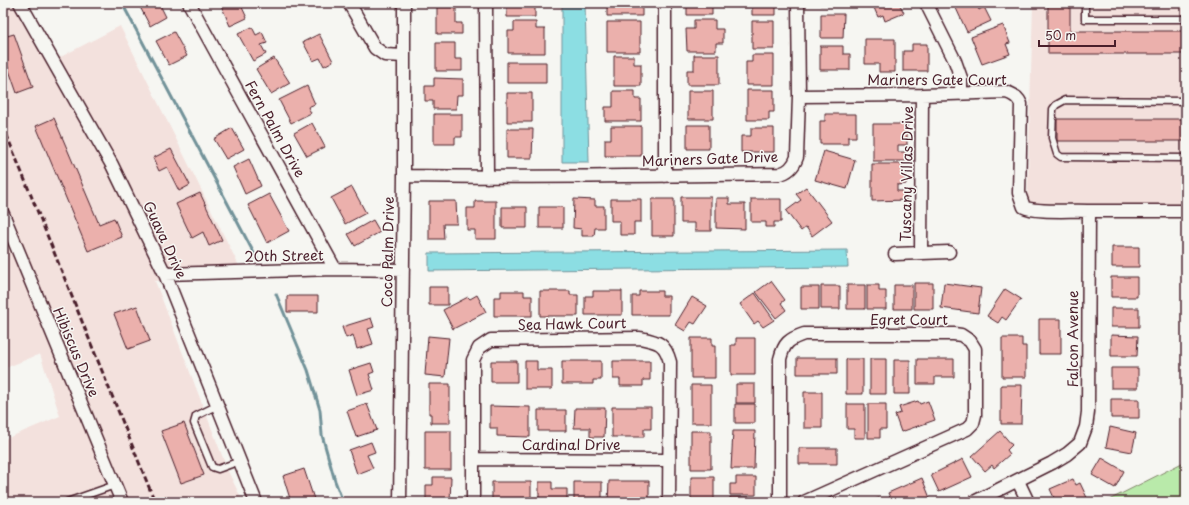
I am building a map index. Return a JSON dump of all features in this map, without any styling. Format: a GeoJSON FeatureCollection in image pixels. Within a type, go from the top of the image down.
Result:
{"type":"FeatureCollection","features":[{"type":"Feature","properties":{"kind":"street","name":"Guava Drive"},"geometry":{"type":"LineString","coordinates":[[20,3],[112,165],[165,274],[256,502]]}},
{"type":"Feature","properties":{"kind":"street","name":"Fern Palm Drive"},"geometry":{"type":"LineString","coordinates":[[189,3],[334,269]]}},
{"type":"Feature","properties":{"kind":"street"},"geometry":{"type":"LineString","coordinates":[[349,3],[375,48],[385,55],[404,56]]}},
{"type":"Feature","properties":{"kind":"street","name":"Coco Palm Drive"},"geometry":{"type":"LineString","coordinates":[[400,502],[404,176],[404,3]]}},
{"type":"Feature","properties":{"kind":"street"},"geometry":{"type":"LineString","coordinates":[[486,3],[487,177]]}},
{"type":"Feature","properties":{"kind":"street"},"geometry":{"type":"LineString","coordinates":[[665,176],[666,3]]}},
{"type":"Feature","properties":{"kind":"street","name":"Mariners Gate Drive"},"geometry":{"type":"LineString","coordinates":[[404,176],[665,176],[779,174],[788,171],[793,166],[797,157],[799,96],[798,3]]}},
{"type":"Feature","properties":{"kind":"street"},"geometry":{"type":"LineString","coordinates":[[926,3],[955,60],[961,78],[962,94]]}},
{"type":"Feature","properties":{"kind":"street","name":"Mariners Gate Court"},"geometry":{"type":"LineString","coordinates":[[799,96],[922,95],[1006,92],[1014,95],[1019,99],[1021,104],[1019,193],[1024,207],[1046,210],[1089,210]]}},
{"type":"Feature","properties":{"kind":"street","name":"Tuscany Villas Drive"},"geometry":{"type":"LineString","coordinates":[[921,253],[922,95]]}},
{"type":"Feature","properties":{"kind":"street"},"geometry":{"type":"LineString","coordinates":[[1089,210],[1186,211]]}},
{"type":"Feature","properties":{"kind":"street","name":"Falcon Avenue"},"geometry":{"type":"LineString","coordinates":[[974,502],[1052,463],[1067,454],[1080,443],[1086,427],[1088,412],[1089,210]]}},
{"type":"Feature","properties":{"kind":"street","name":"Hibiscus Drive"},"geometry":{"type":"LineString","coordinates":[[3,214],[122,502]]}},
{"type":"Feature","properties":{"kind":"street"},"geometry":{"type":"LineString","coordinates":[[895,254],[949,252]]}},
{"type":"Feature","properties":{"kind":"street","name":"20th Street"},"geometry":{"type":"LineString","coordinates":[[165,274],[334,269],[402,270]]}},
{"type":"Feature","properties":{"kind":"street","name":"Egret Court"},"geometry":{"type":"LineString","coordinates":[[780,502],[780,359],[782,349],[789,340],[804,334],[954,334],[961,335],[970,340],[975,349],[976,405],[974,419],[967,429],[804,502]]}},
{"type":"Feature","properties":{"kind":"street","name":"Sea Hawk Court"},"geometry":{"type":"LineString","coordinates":[[473,502],[473,360],[482,345],[491,340],[640,338],[656,342],[667,350],[670,362],[668,460],[669,502]]}},
{"type":"Feature","properties":{"kind":"street","name":"Cardinal Drive"},"geometry":{"type":"LineString","coordinates":[[473,459],[668,460]]}},
{"type":"Feature","properties":{"kind":"street"},"geometry":{"type":"LineString","coordinates":[[1018,481],[1028,502]]}},
{"type":"Feature","properties":{"kind":"lane"},"geometry":{"type":"LineString","coordinates":[[1085,3],[1085,19],[1186,18]]}},
{"type":"Feature","properties":{"kind":"lane"},"geometry":{"type":"LineString","coordinates":[[1186,101],[1065,100],[1056,105],[1053,109],[1052,138],[1057,154],[1061,157],[1186,158]]}},
{"type":"Feature","properties":{"kind":"lane"},"geometry":{"type":"LineString","coordinates":[[218,405],[196,416],[194,423],[212,467],[218,469],[240,461]]}},
{"type":"Feature","properties":{"kind":"lane"},"geometry":{"type":"LineString","coordinates":[[67,502],[115,485]]}},
{"type":"Feature","properties":{"kind":"shaded area"},"geometry":{"type":"Polygon","coordinates":[[[3,3],[18,3],[51,62],[120,26],[245,278],[155,281],[228,471],[243,502],[3,502],[3,440],[60,416],[40,354],[3,369],[3,3]]]}},
{"type":"Feature","properties":{"kind":"shaded area"},"geometry":{"type":"Polygon","coordinates":[[[1033,3],[1186,3],[1186,212],[1027,213],[1033,3]]]}},
{"type":"Feature","properties":{"kind":"green space"},"geometry":{"type":"Polygon","coordinates":[[[1186,461],[1186,502],[1105,502],[1186,461]]]}},
{"type":"Feature","properties":{"kind":"water"},"geometry":{"type":"Polygon","coordinates":[[[562,3],[585,3],[589,162],[562,162],[562,3]]]}},
{"type":"Feature","properties":{"kind":"water"},"geometry":{"type":"Polygon","coordinates":[[[847,250],[848,267],[429,271],[429,253],[847,250]]]}},
{"type":"Feature","properties":{"kind":"building"},"geometry":{"type":"Polygon","coordinates":[[[143,3],[159,3],[166,17],[150,26],[139,5],[143,3]]]}},
{"type":"Feature","properties":{"kind":"building"},"geometry":{"type":"Polygon","coordinates":[[[226,3],[240,3],[247,18],[230,26],[221,5],[226,3]]]}},
{"type":"Feature","properties":{"kind":"building"},"geometry":{"type":"Polygon","coordinates":[[[507,3],[535,3],[535,17],[507,17],[507,3]]]}},
{"type":"Feature","properties":{"kind":"building"},"geometry":{"type":"Polygon","coordinates":[[[607,3],[642,3],[642,16],[607,16],[607,3]]]}},
{"type":"Feature","properties":{"kind":"building"},"geometry":{"type":"Polygon","coordinates":[[[687,3],[712,3],[712,15],[687,15],[687,3]]]}},
{"type":"Feature","properties":{"kind":"building"},"geometry":{"type":"Polygon","coordinates":[[[744,3],[776,3],[776,15],[752,15],[752,7],[744,7],[744,3]]]}},
{"type":"Feature","properties":{"kind":"building"},"geometry":{"type":"Polygon","coordinates":[[[820,3],[850,3],[850,5],[820,5],[820,3]]]}},
{"type":"Feature","properties":{"kind":"building"},"geometry":{"type":"Polygon","coordinates":[[[872,3],[899,3],[904,13],[885,21],[883,15],[878,17],[872,3]]]}},
{"type":"Feature","properties":{"kind":"building"},"geometry":{"type":"Polygon","coordinates":[[[962,3],[976,3],[979,10],[984,7],[991,21],[967,32],[955,6],[962,3]]]}},
{"type":"Feature","properties":{"kind":"building"},"geometry":{"type":"Polygon","coordinates":[[[1048,3],[1070,3],[1070,31],[1186,31],[1186,54],[1048,54],[1048,3]]]}},
{"type":"Feature","properties":{"kind":"building"},"geometry":{"type":"Polygon","coordinates":[[[437,7],[456,7],[456,23],[462,23],[462,34],[437,34],[437,7]]]}},
{"type":"Feature","properties":{"kind":"building"},"geometry":{"type":"Polygon","coordinates":[[[821,14],[844,14],[843,38],[821,38],[821,14]]]}},
{"type":"Feature","properties":{"kind":"building"},"geometry":{"type":"Polygon","coordinates":[[[694,20],[715,20],[715,29],[723,29],[723,43],[716,43],[716,51],[687,51],[686,29],[694,29],[694,20]]]}},
{"type":"Feature","properties":{"kind":"building"},"geometry":{"type":"Polygon","coordinates":[[[752,21],[774,21],[774,49],[752,49],[752,21]]]}},
{"type":"Feature","properties":{"kind":"building"},"geometry":{"type":"Polygon","coordinates":[[[514,22],[536,22],[536,29],[545,29],[545,53],[508,53],[508,31],[514,31],[514,22]]]}},
{"type":"Feature","properties":{"kind":"building"},"geometry":{"type":"Polygon","coordinates":[[[607,22],[640,22],[640,52],[607,52],[607,22]]]}},
{"type":"Feature","properties":{"kind":"building"},"geometry":{"type":"Polygon","coordinates":[[[1003,25],[1010,43],[1006,44],[1010,54],[982,64],[971,37],[1003,25]]]}},
{"type":"Feature","properties":{"kind":"building"},"geometry":{"type":"Polygon","coordinates":[[[3,26],[7,36],[14,34],[33,87],[17,93],[3,53],[3,26]]]}},
{"type":"Feature","properties":{"kind":"building"},"geometry":{"type":"Polygon","coordinates":[[[252,27],[256,35],[262,32],[267,43],[261,45],[266,54],[253,61],[238,34],[252,27]]]}},
{"type":"Feature","properties":{"kind":"building"},"geometry":{"type":"Polygon","coordinates":[[[174,32],[187,56],[169,65],[156,41],[174,32]]]}},
{"type":"Feature","properties":{"kind":"building"},"geometry":{"type":"Polygon","coordinates":[[[319,34],[333,61],[324,66],[320,58],[313,61],[303,42],[319,34]]]}},
{"type":"Feature","properties":{"kind":"building"},"geometry":{"type":"Polygon","coordinates":[[[865,39],[895,39],[895,72],[879,72],[879,64],[865,64],[865,39]]]}},
{"type":"Feature","properties":{"kind":"building"},"geometry":{"type":"Polygon","coordinates":[[[436,43],[455,43],[455,59],[462,59],[462,71],[436,71],[436,43]]]}},
{"type":"Feature","properties":{"kind":"building"},"geometry":{"type":"Polygon","coordinates":[[[912,44],[927,44],[927,71],[903,71],[903,51],[912,51],[912,44]]]}},
{"type":"Feature","properties":{"kind":"building"},"geometry":{"type":"Polygon","coordinates":[[[820,46],[843,46],[843,54],[850,54],[850,70],[820,70],[820,46]]]}},
{"type":"Feature","properties":{"kind":"building"},"geometry":{"type":"Polygon","coordinates":[[[694,55],[719,55],[719,85],[687,85],[687,70],[694,70],[694,55]]]}},
{"type":"Feature","properties":{"kind":"building"},"geometry":{"type":"Polygon","coordinates":[[[752,55],[774,55],[774,85],[746,85],[746,62],[752,62],[752,55]]]}},
{"type":"Feature","properties":{"kind":"building"},"geometry":{"type":"Polygon","coordinates":[[[614,56],[634,56],[634,64],[641,64],[641,86],[614,86],[614,56]]]}},
{"type":"Feature","properties":{"kind":"building"},"geometry":{"type":"Polygon","coordinates":[[[274,58],[290,83],[271,94],[256,69],[274,58]]]}},
{"type":"Feature","properties":{"kind":"building"},"geometry":{"type":"Polygon","coordinates":[[[507,62],[546,62],[546,83],[507,83],[507,62]]]}},
{"type":"Feature","properties":{"kind":"building"},"geometry":{"type":"Polygon","coordinates":[[[434,78],[463,79],[463,95],[457,95],[456,109],[433,109],[433,101],[425,101],[425,86],[434,86],[434,78]]]}},
{"type":"Feature","properties":{"kind":"building"},"geometry":{"type":"Polygon","coordinates":[[[307,86],[315,104],[308,107],[311,113],[291,123],[279,100],[307,86]]]}},
{"type":"Feature","properties":{"kind":"building"},"geometry":{"type":"Polygon","coordinates":[[[747,90],[774,90],[774,112],[769,112],[769,120],[747,120],[747,90]]]}},
{"type":"Feature","properties":{"kind":"building"},"geometry":{"type":"Polygon","coordinates":[[[613,91],[635,91],[635,99],[641,99],[641,121],[605,121],[605,107],[613,107],[613,91]]]}},
{"type":"Feature","properties":{"kind":"building"},"geometry":{"type":"Polygon","coordinates":[[[688,91],[713,91],[713,119],[688,119],[688,91]]]}},
{"type":"Feature","properties":{"kind":"building"},"geometry":{"type":"Polygon","coordinates":[[[507,93],[532,93],[532,122],[507,122],[507,93]]]}},
{"type":"Feature","properties":{"kind":"building"},"geometry":{"type":"Polygon","coordinates":[[[434,114],[462,114],[462,137],[455,137],[455,144],[434,144],[434,114]]]}},
{"type":"Feature","properties":{"kind":"building"},"geometry":{"type":"Polygon","coordinates":[[[825,114],[856,114],[856,137],[848,137],[848,144],[820,144],[820,121],[825,121],[825,114]]]}},
{"type":"Feature","properties":{"kind":"building"},"geometry":{"type":"Polygon","coordinates":[[[54,118],[99,224],[114,218],[122,237],[88,251],[36,126],[54,118]]]}},
{"type":"Feature","properties":{"kind":"building"},"geometry":{"type":"Polygon","coordinates":[[[1057,119],[1186,119],[1186,141],[1057,141],[1057,119]]]}},
{"type":"Feature","properties":{"kind":"building"},"geometry":{"type":"Polygon","coordinates":[[[312,123],[325,147],[307,156],[294,133],[312,123]]]}},
{"type":"Feature","properties":{"kind":"building"},"geometry":{"type":"Polygon","coordinates":[[[873,124],[907,124],[907,145],[898,145],[898,152],[906,152],[906,161],[873,161],[873,124]]]}},
{"type":"Feature","properties":{"kind":"building"},"geometry":{"type":"Polygon","coordinates":[[[687,125],[709,125],[709,149],[687,149],[687,125]]]}},
{"type":"Feature","properties":{"kind":"building"},"geometry":{"type":"Polygon","coordinates":[[[611,126],[641,126],[641,156],[605,156],[605,139],[611,139],[611,126]]]}},
{"type":"Feature","properties":{"kind":"building"},"geometry":{"type":"Polygon","coordinates":[[[232,128],[244,149],[226,159],[214,139],[232,128]]]}},
{"type":"Feature","properties":{"kind":"building"},"geometry":{"type":"Polygon","coordinates":[[[751,128],[774,128],[774,152],[741,152],[741,136],[751,136],[751,128]]]}},
{"type":"Feature","properties":{"kind":"building"},"geometry":{"type":"Polygon","coordinates":[[[507,129],[533,129],[532,158],[507,158],[507,129]]]}},
{"type":"Feature","properties":{"kind":"building"},"geometry":{"type":"Polygon","coordinates":[[[171,149],[190,185],[179,191],[167,167],[159,171],[153,158],[171,149]]]}},
{"type":"Feature","properties":{"kind":"building"},"geometry":{"type":"Polygon","coordinates":[[[824,151],[855,160],[847,189],[815,180],[824,151]]]}},
{"type":"Feature","properties":{"kind":"building"},"geometry":{"type":"Polygon","coordinates":[[[249,159],[261,186],[245,194],[233,167],[249,159]]]}},
{"type":"Feature","properties":{"kind":"building"},"geometry":{"type":"Polygon","coordinates":[[[872,164],[906,164],[906,184],[897,185],[897,191],[906,191],[906,200],[872,201],[872,164]]]}},
{"type":"Feature","properties":{"kind":"building"},"geometry":{"type":"Polygon","coordinates":[[[352,187],[366,213],[345,224],[331,198],[352,187]]]}},
{"type":"Feature","properties":{"kind":"building"},"geometry":{"type":"Polygon","coordinates":[[[806,187],[832,221],[812,236],[806,227],[801,231],[786,211],[801,200],[796,194],[806,187]]]}},
{"type":"Feature","properties":{"kind":"building"},"geometry":{"type":"Polygon","coordinates":[[[200,193],[222,240],[209,246],[203,232],[192,238],[176,204],[200,193]]]}},
{"type":"Feature","properties":{"kind":"building"},"geometry":{"type":"Polygon","coordinates":[[[269,194],[289,231],[267,243],[248,205],[269,194]]]}},
{"type":"Feature","properties":{"kind":"building"},"geometry":{"type":"Polygon","coordinates":[[[681,197],[711,197],[711,231],[695,231],[695,223],[681,223],[681,197]]]}},
{"type":"Feature","properties":{"kind":"building"},"geometry":{"type":"Polygon","coordinates":[[[716,198],[729,198],[729,204],[745,204],[745,229],[716,228],[716,198]]]}},
{"type":"Feature","properties":{"kind":"building"},"geometry":{"type":"Polygon","coordinates":[[[574,199],[595,200],[595,206],[604,206],[604,228],[595,228],[594,236],[582,236],[582,229],[573,228],[574,199]]]}},
{"type":"Feature","properties":{"kind":"building"},"geometry":{"type":"Polygon","coordinates":[[[611,199],[641,199],[641,222],[634,222],[634,235],[620,235],[620,221],[611,221],[611,199]]]}},
{"type":"Feature","properties":{"kind":"building"},"geometry":{"type":"Polygon","coordinates":[[[652,199],[674,199],[674,236],[652,236],[652,199]]]}},
{"type":"Feature","properties":{"kind":"building"},"geometry":{"type":"Polygon","coordinates":[[[751,199],[781,199],[781,222],[774,222],[774,227],[766,227],[766,222],[751,222],[751,199]]]}},
{"type":"Feature","properties":{"kind":"building"},"geometry":{"type":"Polygon","coordinates":[[[429,201],[456,201],[457,224],[443,224],[444,239],[429,239],[429,201]]]}},
{"type":"Feature","properties":{"kind":"building"},"geometry":{"type":"Polygon","coordinates":[[[475,201],[496,201],[496,239],[475,239],[475,230],[467,230],[467,208],[475,208],[475,201]]]}},
{"type":"Feature","properties":{"kind":"building"},"geometry":{"type":"Polygon","coordinates":[[[502,207],[527,207],[527,228],[502,228],[502,207]]]}},
{"type":"Feature","properties":{"kind":"building"},"geometry":{"type":"Polygon","coordinates":[[[539,207],[563,207],[563,228],[539,228],[539,207]]]}},
{"type":"Feature","properties":{"kind":"building"},"geometry":{"type":"Polygon","coordinates":[[[373,220],[380,232],[355,246],[348,234],[373,220]]]}},
{"type":"Feature","properties":{"kind":"building"},"geometry":{"type":"Polygon","coordinates":[[[1112,247],[1139,247],[1139,267],[1112,267],[1112,247]]]}},
{"type":"Feature","properties":{"kind":"building"},"geometry":{"type":"Polygon","coordinates":[[[1111,277],[1137,277],[1137,297],[1111,297],[1111,277]]]}},
{"type":"Feature","properties":{"kind":"building"},"geometry":{"type":"Polygon","coordinates":[[[771,281],[785,300],[781,303],[786,310],[776,318],[756,292],[771,281]]]}},
{"type":"Feature","properties":{"kind":"building"},"geometry":{"type":"Polygon","coordinates":[[[914,283],[933,283],[933,309],[914,309],[914,283]]]}},
{"type":"Feature","properties":{"kind":"building"},"geometry":{"type":"Polygon","coordinates":[[[944,283],[981,288],[978,313],[941,308],[944,283]]]}},
{"type":"Feature","properties":{"kind":"building"},"geometry":{"type":"Polygon","coordinates":[[[847,285],[865,285],[865,309],[847,309],[847,285]]]}},
{"type":"Feature","properties":{"kind":"building"},"geometry":{"type":"Polygon","coordinates":[[[867,285],[879,285],[879,291],[886,291],[886,309],[867,309],[867,285]]]}},
{"type":"Feature","properties":{"kind":"building"},"geometry":{"type":"Polygon","coordinates":[[[894,285],[912,285],[912,309],[894,309],[894,285]]]}},
{"type":"Feature","properties":{"kind":"building"},"geometry":{"type":"Polygon","coordinates":[[[821,286],[840,286],[840,309],[821,309],[821,286]]]}},
{"type":"Feature","properties":{"kind":"building"},"geometry":{"type":"Polygon","coordinates":[[[429,287],[448,287],[448,305],[429,305],[429,287]]]}},
{"type":"Feature","properties":{"kind":"building"},"geometry":{"type":"Polygon","coordinates":[[[801,287],[819,287],[819,309],[801,309],[801,287]]]}},
{"type":"Feature","properties":{"kind":"building"},"geometry":{"type":"Polygon","coordinates":[[[1005,289],[1021,299],[1006,320],[1002,317],[998,323],[987,316],[1005,289]]]}},
{"type":"Feature","properties":{"kind":"building"},"geometry":{"type":"Polygon","coordinates":[[[501,291],[524,291],[524,296],[532,296],[532,316],[494,316],[494,297],[501,297],[501,291]]]}},
{"type":"Feature","properties":{"kind":"building"},"geometry":{"type":"Polygon","coordinates":[[[540,291],[570,291],[570,295],[578,295],[578,316],[540,316],[540,291]]]}},
{"type":"Feature","properties":{"kind":"building"},"geometry":{"type":"Polygon","coordinates":[[[593,291],[622,291],[622,315],[585,315],[585,296],[593,296],[593,291]]]}},
{"type":"Feature","properties":{"kind":"building"},"geometry":{"type":"Polygon","coordinates":[[[639,291],[662,291],[662,296],[669,296],[669,315],[632,315],[632,296],[639,296],[639,291]]]}},
{"type":"Feature","properties":{"kind":"building"},"geometry":{"type":"Polygon","coordinates":[[[755,293],[774,320],[763,327],[758,321],[754,324],[740,304],[755,293]]]}},
{"type":"Feature","properties":{"kind":"building"},"geometry":{"type":"Polygon","coordinates":[[[477,295],[486,312],[453,329],[443,310],[468,297],[470,299],[477,295]]]}},
{"type":"Feature","properties":{"kind":"building"},"geometry":{"type":"Polygon","coordinates":[[[287,296],[318,296],[318,312],[287,312],[287,296]]]}},
{"type":"Feature","properties":{"kind":"building"},"geometry":{"type":"Polygon","coordinates":[[[692,297],[707,306],[695,324],[691,322],[685,331],[675,325],[692,297]]]}},
{"type":"Feature","properties":{"kind":"building"},"geometry":{"type":"Polygon","coordinates":[[[137,306],[150,341],[128,349],[114,314],[137,306]]]}},
{"type":"Feature","properties":{"kind":"building"},"geometry":{"type":"Polygon","coordinates":[[[1111,308],[1139,308],[1139,327],[1111,327],[1111,308]]]}},
{"type":"Feature","properties":{"kind":"building"},"geometry":{"type":"Polygon","coordinates":[[[371,318],[374,327],[368,329],[373,344],[357,349],[353,335],[346,338],[342,327],[371,318]]]}},
{"type":"Feature","properties":{"kind":"building"},"geometry":{"type":"Polygon","coordinates":[[[1039,319],[1061,319],[1061,354],[1039,354],[1039,319]]]}},
{"type":"Feature","properties":{"kind":"building"},"geometry":{"type":"Polygon","coordinates":[[[1111,335],[1138,336],[1137,356],[1111,356],[1111,335]]]}},
{"type":"Feature","properties":{"kind":"building"},"geometry":{"type":"Polygon","coordinates":[[[428,336],[449,338],[445,377],[425,375],[428,336]]]}},
{"type":"Feature","properties":{"kind":"building"},"geometry":{"type":"Polygon","coordinates":[[[691,338],[712,338],[712,346],[715,346],[715,378],[691,378],[691,338]]]}},
{"type":"Feature","properties":{"kind":"building"},"geometry":{"type":"Polygon","coordinates":[[[736,338],[755,338],[755,375],[731,375],[731,345],[736,345],[736,338]]]}},
{"type":"Feature","properties":{"kind":"building"},"geometry":{"type":"Polygon","coordinates":[[[1002,338],[1022,338],[1022,346],[1026,346],[1026,377],[1002,377],[1002,338]]]}},
{"type":"Feature","properties":{"kind":"building"},"geometry":{"type":"Polygon","coordinates":[[[797,358],[837,358],[837,374],[797,374],[797,358]]]}},
{"type":"Feature","properties":{"kind":"building"},"geometry":{"type":"Polygon","coordinates":[[[846,359],[863,359],[863,394],[846,394],[846,359]]]}},
{"type":"Feature","properties":{"kind":"building"},"geometry":{"type":"Polygon","coordinates":[[[870,359],[886,359],[886,394],[870,394],[870,359]]]}},
{"type":"Feature","properties":{"kind":"building"},"geometry":{"type":"Polygon","coordinates":[[[917,359],[954,359],[954,377],[935,377],[935,384],[917,384],[917,359]]]}},
{"type":"Feature","properties":{"kind":"building"},"geometry":{"type":"Polygon","coordinates":[[[894,360],[910,360],[910,394],[894,394],[894,360]]]}},
{"type":"Feature","properties":{"kind":"building"},"geometry":{"type":"Polygon","coordinates":[[[491,361],[517,361],[517,382],[491,382],[491,361]]]}},
{"type":"Feature","properties":{"kind":"building"},"geometry":{"type":"Polygon","coordinates":[[[525,361],[537,361],[537,370],[552,370],[552,389],[525,389],[525,361]]]}},
{"type":"Feature","properties":{"kind":"building"},"geometry":{"type":"Polygon","coordinates":[[[562,361],[601,361],[601,380],[593,380],[593,384],[562,384],[562,361]]]}},
{"type":"Feature","properties":{"kind":"building"},"geometry":{"type":"Polygon","coordinates":[[[613,361],[650,361],[650,380],[643,380],[643,386],[620,386],[620,379],[613,379],[613,361]]]}},
{"type":"Feature","properties":{"kind":"building"},"geometry":{"type":"Polygon","coordinates":[[[371,363],[374,372],[369,374],[374,390],[357,395],[349,370],[371,363]]]}},
{"type":"Feature","properties":{"kind":"building"},"geometry":{"type":"Polygon","coordinates":[[[1111,368],[1138,368],[1138,388],[1111,388],[1111,368]]]}},
{"type":"Feature","properties":{"kind":"building"},"geometry":{"type":"Polygon","coordinates":[[[429,384],[450,384],[450,423],[431,423],[431,414],[429,414],[429,384]]]}},
{"type":"Feature","properties":{"kind":"building"},"geometry":{"type":"Polygon","coordinates":[[[736,384],[755,384],[755,403],[736,403],[736,384]]]}},
{"type":"Feature","properties":{"kind":"building"},"geometry":{"type":"Polygon","coordinates":[[[691,385],[711,385],[711,423],[691,423],[691,385]]]}},
{"type":"Feature","properties":{"kind":"building"},"geometry":{"type":"Polygon","coordinates":[[[1001,385],[1022,385],[1021,424],[1001,424],[1001,385]]]}},
{"type":"Feature","properties":{"kind":"building"},"geometry":{"type":"Polygon","coordinates":[[[804,392],[822,392],[822,428],[804,428],[804,392]]]}},
{"type":"Feature","properties":{"kind":"building"},"geometry":{"type":"Polygon","coordinates":[[[1111,399],[1139,399],[1139,418],[1111,418],[1111,399]]]}},
{"type":"Feature","properties":{"kind":"building"},"geometry":{"type":"Polygon","coordinates":[[[918,401],[920,404],[928,401],[935,420],[901,432],[895,415],[901,413],[899,407],[918,401]]]}},
{"type":"Feature","properties":{"kind":"building"},"geometry":{"type":"Polygon","coordinates":[[[367,404],[377,430],[356,437],[347,411],[367,404]]]}},
{"type":"Feature","properties":{"kind":"building"},"geometry":{"type":"Polygon","coordinates":[[[735,404],[755,404],[755,423],[735,423],[735,404]]]}},
{"type":"Feature","properties":{"kind":"building"},"geometry":{"type":"Polygon","coordinates":[[[847,404],[865,404],[865,438],[854,438],[854,429],[847,429],[847,404]]]}},
{"type":"Feature","properties":{"kind":"building"},"geometry":{"type":"Polygon","coordinates":[[[868,404],[886,404],[886,429],[880,429],[880,438],[868,438],[868,404]]]}},
{"type":"Feature","properties":{"kind":"building"},"geometry":{"type":"Polygon","coordinates":[[[490,406],[530,407],[530,437],[497,436],[497,428],[490,428],[490,406]]]}},
{"type":"Feature","properties":{"kind":"building"},"geometry":{"type":"Polygon","coordinates":[[[612,407],[651,407],[651,429],[644,429],[644,437],[612,437],[612,407]]]}},
{"type":"Feature","properties":{"kind":"building"},"geometry":{"type":"Polygon","coordinates":[[[575,408],[605,408],[604,437],[590,437],[590,428],[574,428],[575,408]]]}},
{"type":"Feature","properties":{"kind":"building"},"geometry":{"type":"Polygon","coordinates":[[[538,410],[566,410],[566,431],[538,431],[538,410]]]}},
{"type":"Feature","properties":{"kind":"building"},"geometry":{"type":"Polygon","coordinates":[[[184,423],[204,475],[181,483],[161,431],[184,423]]]}},
{"type":"Feature","properties":{"kind":"building"},"geometry":{"type":"Polygon","coordinates":[[[1110,427],[1136,433],[1132,452],[1106,447],[1110,427]]]}},
{"type":"Feature","properties":{"kind":"building"},"geometry":{"type":"Polygon","coordinates":[[[425,431],[451,431],[451,470],[425,470],[425,431]]]}},
{"type":"Feature","properties":{"kind":"building"},"geometry":{"type":"Polygon","coordinates":[[[691,431],[711,431],[711,469],[691,469],[691,431]]]}},
{"type":"Feature","properties":{"kind":"building"},"geometry":{"type":"Polygon","coordinates":[[[733,431],[755,431],[754,469],[731,469],[733,431]]]}},
{"type":"Feature","properties":{"kind":"building"},"geometry":{"type":"Polygon","coordinates":[[[1000,431],[1012,445],[1007,450],[1010,454],[994,468],[992,465],[985,471],[972,456],[1000,431]]]}},
{"type":"Feature","properties":{"kind":"building"},"geometry":{"type":"Polygon","coordinates":[[[371,442],[375,452],[367,455],[373,468],[357,474],[349,450],[371,442]]]}},
{"type":"Feature","properties":{"kind":"building"},"geometry":{"type":"Polygon","coordinates":[[[799,448],[837,448],[837,464],[799,464],[799,448]]]}},
{"type":"Feature","properties":{"kind":"building"},"geometry":{"type":"Polygon","coordinates":[[[1102,458],[1124,471],[1115,488],[1092,475],[1102,458]]]}},
{"type":"Feature","properties":{"kind":"building"},"geometry":{"type":"Polygon","coordinates":[[[963,459],[972,477],[939,492],[931,475],[963,459]]]}},
{"type":"Feature","properties":{"kind":"building"},"geometry":{"type":"Polygon","coordinates":[[[304,469],[315,502],[291,502],[283,476],[304,469]]]}},
{"type":"Feature","properties":{"kind":"building"},"geometry":{"type":"Polygon","coordinates":[[[433,477],[451,477],[450,502],[426,502],[426,485],[433,485],[433,477]]]}},
{"type":"Feature","properties":{"kind":"building"},"geometry":{"type":"Polygon","coordinates":[[[691,477],[714,477],[714,502],[691,502],[691,477]]]}},
{"type":"Feature","properties":{"kind":"building"},"geometry":{"type":"Polygon","coordinates":[[[736,477],[756,477],[756,495],[730,495],[730,484],[736,484],[736,477]]]}},
{"type":"Feature","properties":{"kind":"building"},"geometry":{"type":"Polygon","coordinates":[[[922,478],[930,498],[922,502],[892,502],[888,493],[922,478]]]}},
{"type":"Feature","properties":{"kind":"building"},"geometry":{"type":"Polygon","coordinates":[[[1073,479],[1076,485],[1080,483],[1089,502],[1066,502],[1065,498],[1056,502],[1050,489],[1073,479]]]}},
{"type":"Feature","properties":{"kind":"building"},"geometry":{"type":"Polygon","coordinates":[[[609,481],[649,481],[649,502],[608,502],[609,481]]]}},
{"type":"Feature","properties":{"kind":"building"},"geometry":{"type":"Polygon","coordinates":[[[492,482],[531,482],[531,502],[492,502],[492,482]]]}},
{"type":"Feature","properties":{"kind":"building"},"geometry":{"type":"Polygon","coordinates":[[[539,482],[552,482],[552,489],[567,489],[567,502],[539,502],[539,482]]]}},
{"type":"Feature","properties":{"kind":"building"},"geometry":{"type":"Polygon","coordinates":[[[574,482],[602,482],[602,502],[574,502],[574,482]]]}},
{"type":"Feature","properties":{"kind":"building"},"geometry":{"type":"Polygon","coordinates":[[[730,497],[755,497],[755,502],[730,502],[730,497]]]}},
{"type":"Feature","properties":{"kind":"building"},"geometry":{"type":"Polygon","coordinates":[[[879,498],[881,502],[869,502],[879,498]]]}},
{"type":"Feature","properties":{"kind":"waterway"},"geometry":{"type":"LineString","coordinates":[[122,3],[257,259]]}},
{"type":"Feature","properties":{"kind":"waterway"},"geometry":{"type":"LineString","coordinates":[[276,294],[308,370],[320,410],[322,435],[335,481],[343,502]]}},
{"type":"Feature","properties":{"kind":"railway"},"geometry":{"type":"LineString","coordinates":[[3,126],[155,502]]}}]}
